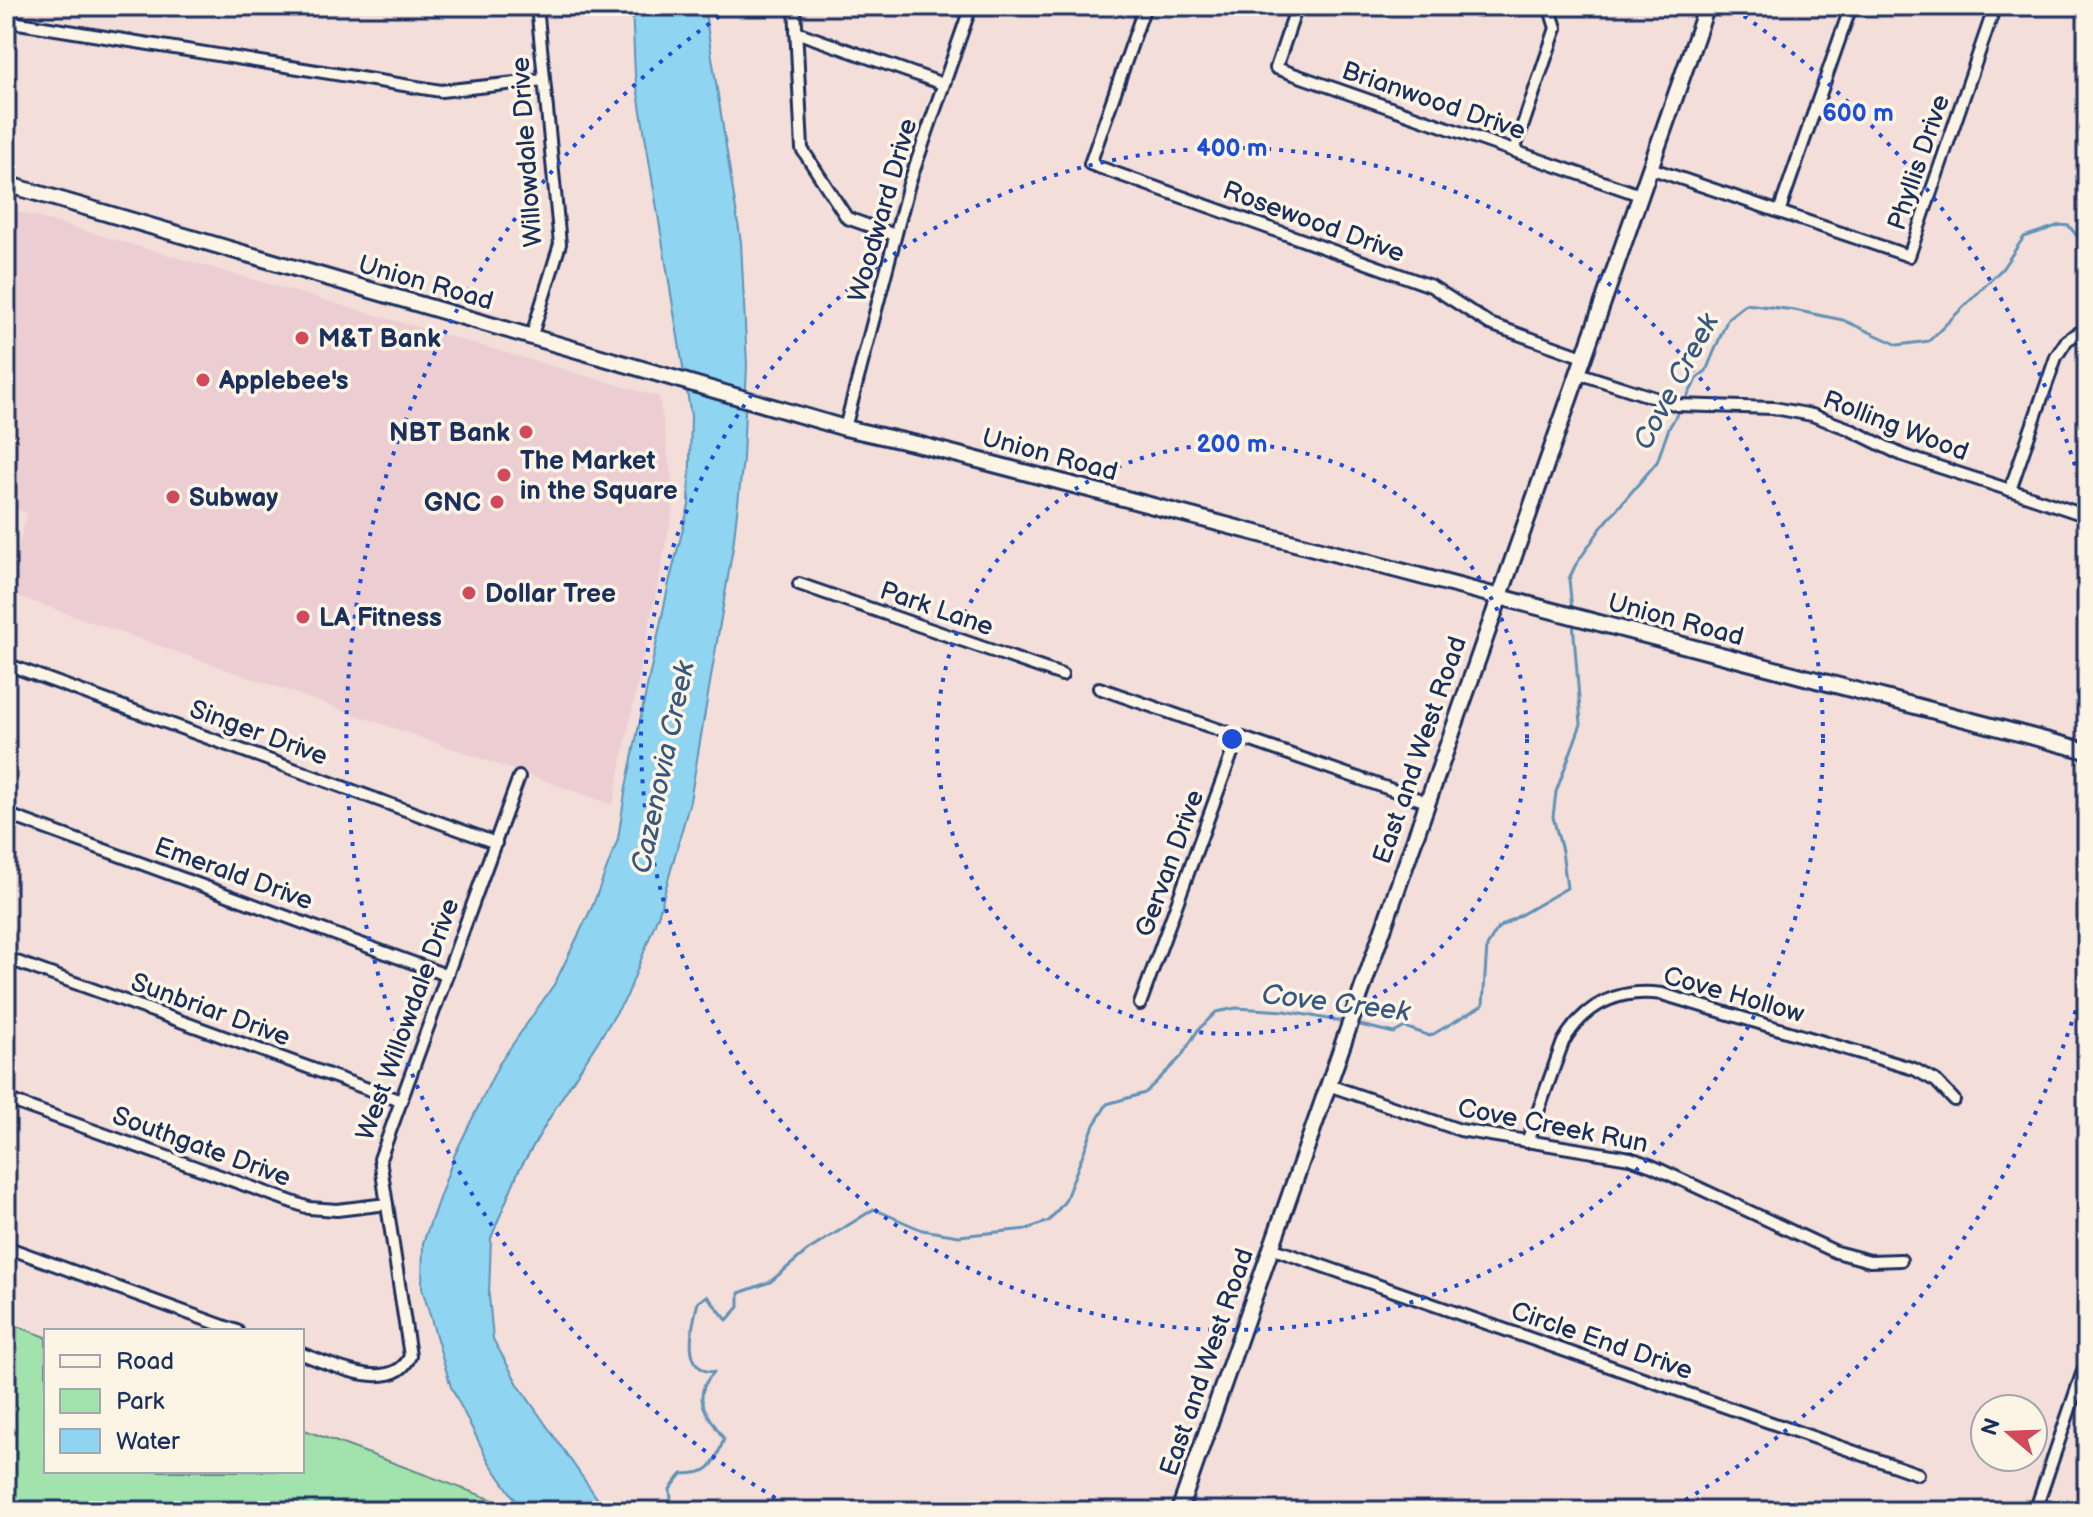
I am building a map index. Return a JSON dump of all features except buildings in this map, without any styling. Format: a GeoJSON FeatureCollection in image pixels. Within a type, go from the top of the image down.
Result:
{"type":"FeatureCollection","features":[{"type":"Feature","properties":{"kind":"main road","name":"East and West Road"},"geometry":{"type":"LineString","coordinates":[[1179,1511],[1707,6]]}},
{"type":"Feature","properties":{"kind":"main road","name":"Union Road"},"geometry":{"type":"LineString","coordinates":[[6,184],[845,428],[917,444],[2087,751]]}},
{"type":"Feature","properties":{"kind":"street","name":"Willowdale Drive"},"geometry":{"type":"LineString","coordinates":[[531,338],[560,244],[537,6]]}},
{"type":"Feature","properties":{"kind":"street"},"geometry":{"type":"LineString","coordinates":[[795,6],[802,149],[847,218],[895,235]]}},
{"type":"Feature","properties":{"kind":"street","name":"Woodward Drive"},"geometry":{"type":"LineString","coordinates":[[845,428],[909,184],[971,6]]}},
{"type":"Feature","properties":{"kind":"street","name":"Rosewood Drive"},"geometry":{"type":"LineString","coordinates":[[1145,6],[1090,164],[1431,286],[1490,324],[1583,357]]}},
{"type":"Feature","properties":{"kind":"street","name":"Brianwood Drive"},"geometry":{"type":"LineString","coordinates":[[1297,6],[1276,68],[1640,195]]}},
{"type":"Feature","properties":{"kind":"street"},"geometry":{"type":"LineString","coordinates":[[1514,151],[1556,28],[1546,6]]}},
{"type":"Feature","properties":{"kind":"street"},"geometry":{"type":"LineString","coordinates":[[1779,212],[1851,6]]}},
{"type":"Feature","properties":{"kind":"street","name":"Phyllis Drive"},"geometry":{"type":"LineString","coordinates":[[1650,168],[1909,256],[1995,6]]}},
{"type":"Feature","properties":{"kind":"street"},"geometry":{"type":"LineString","coordinates":[[6,21],[441,91],[544,80]]}},
{"type":"Feature","properties":{"kind":"street"},"geometry":{"type":"LineString","coordinates":[[796,32],[943,84]]}},
{"type":"Feature","properties":{"kind":"street"},"geometry":{"type":"LineString","coordinates":[[2010,490],[2056,357],[2067,340],[2087,328]]}},
{"type":"Feature","properties":{"kind":"street","name":"Rolling Wood"},"geometry":{"type":"LineString","coordinates":[[1578,373],[1677,405],[1774,408],[1812,415],[1902,455],[2087,516]]}},
{"type":"Feature","properties":{"kind":"street","name":"Park Lane"},"geometry":{"type":"LineString","coordinates":[[799,584],[1062,675]]}},
{"type":"Feature","properties":{"kind":"street","name":"Singer Drive"},"geometry":{"type":"LineString","coordinates":[[6,664],[496,843]]}},
{"type":"Feature","properties":{"kind":"street"},"geometry":{"type":"LineString","coordinates":[[1099,688],[1427,802]]}},
{"type":"Feature","properties":{"kind":"street","name":"Gervan Drive"},"geometry":{"type":"LineString","coordinates":[[1140,1004],[1238,737]]}},
{"type":"Feature","properties":{"kind":"street","name":"West Willowdale Drive"},"geometry":{"type":"LineString","coordinates":[[304,1355],[358,1374],[383,1374],[397,1370],[407,1362],[411,1349],[380,1159],[519,777]]}},
{"type":"Feature","properties":{"kind":"street","name":"Emerald Drive"},"geometry":{"type":"LineString","coordinates":[[6,814],[446,975]]}},
{"type":"Feature","properties":{"kind":"street","name":"Sunbriar Drive"},"geometry":{"type":"LineString","coordinates":[[6,958],[401,1101]]}},
{"type":"Feature","properties":{"kind":"street","name":"Cove Hollow"},"geometry":{"type":"LineString","coordinates":[[1527,1142],[1563,1042],[1571,1029],[1595,1006],[1610,998],[1635,992],[1662,994],[1914,1069],[1936,1081],[1954,1100]]}},
{"type":"Feature","properties":{"kind":"street","name":"Cove Creek Run"},"geometry":{"type":"LineString","coordinates":[[1328,1085],[1448,1127],[1630,1158],[1836,1252],[1870,1261],[1901,1260]]}},
{"type":"Feature","properties":{"kind":"street","name":"Southgate Drive"},"geometry":{"type":"LineString","coordinates":[[6,1099],[309,1208],[337,1210],[387,1204]]}},
{"type":"Feature","properties":{"kind":"street"},"geometry":{"type":"LineString","coordinates":[[6,1247],[232,1329]]}},
{"type":"Feature","properties":{"kind":"street","name":"Circle End Drive"},"geometry":{"type":"LineString","coordinates":[[1271,1248],[1918,1474]]}},
{"type":"Feature","properties":{"kind":"street"},"geometry":{"type":"LineString","coordinates":[[2035,1511],[2087,1359]]}},
{"type":"Feature","properties":{"kind":"shaded area"},"geometry":{"type":"Polygon","coordinates":[[[6,208],[659,397],[675,499],[613,805],[6,592],[27,513],[6,505],[6,208]]]}},
{"type":"Feature","properties":{"kind":"green space"},"geometry":{"type":"Polygon","coordinates":[[[6,1322],[44,1336],[44,1473],[304,1473],[304,1430],[523,1511],[6,1511],[6,1322]]]}},
{"type":"Feature","properties":{"kind":"water","name":"Cazenovia Creek"},"geometry":{"type":"Polygon","coordinates":[[[632,6],[704,6],[741,242],[747,365],[743,459],[733,547],[690,801],[659,913],[627,996],[518,1172],[491,1238],[489,1296],[493,1339],[519,1386],[606,1511],[523,1511],[489,1462],[451,1387],[422,1288],[423,1243],[455,1154],[499,1064],[555,983],[592,907],[618,839],[669,583],[689,505],[691,416],[635,75],[632,6]]]}},
{"type":"Feature","properties":{"kind":"waterway","name":"Cove Creek"},"geometry":{"type":"LineString","coordinates":[[1684,402],[1698,377],[1706,371],[1728,318],[1746,304],[1843,320],[1898,345],[1929,341],[2002,269],[2024,237],[2060,225],[2069,226],[2077,236],[2087,239]]}},
{"type":"Feature","properties":{"kind":"waterway","name":"Cove Creek"},"geometry":{"type":"LineString","coordinates":[[1572,610],[1569,579],[1575,566],[1601,528],[1657,462],[1669,428],[1680,409]]}},
{"type":"Feature","properties":{"kind":"waterway","name":"Cove Creek"},"geometry":{"type":"LineString","coordinates":[[1356,1024],[1394,1033],[1405,1027],[1430,1036],[1483,1005],[1487,946],[1498,928],[1567,888],[1553,817],[1556,792],[1581,724],[1573,622]]}},
{"type":"Feature","properties":{"kind":"waterway","name":"Cove Creek"},"geometry":{"type":"LineString","coordinates":[[672,1511],[670,1489],[682,1474],[700,1472],[710,1467],[724,1439],[707,1414],[702,1398],[707,1381],[714,1372],[703,1370],[696,1364],[691,1347],[698,1302],[707,1296],[727,1320],[739,1307],[739,1293],[770,1282],[807,1251],[874,1209],[922,1230],[959,1236],[1027,1229],[1049,1221],[1065,1201],[1094,1125],[1107,1104],[1145,1093],[1181,1057],[1198,1030],[1216,1012],[1236,1008],[1285,1011],[1344,1022]]}},
{"type":"Feature","properties":{"kind":"place","name":"M&T Bank"},"geometry":{"type":"Point","coordinates":[302,338]}},
{"type":"Feature","properties":{"kind":"place","name":"Applebee's"},"geometry":{"type":"Point","coordinates":[203,380]}},
{"type":"Feature","properties":{"kind":"place","name":"NBT Bank"},"geometry":{"type":"Point","coordinates":[526,432]}},
{"type":"Feature","properties":{"kind":"place","name":"The Market in the Square"},"geometry":{"type":"Point","coordinates":[504,475]}},
{"type":"Feature","properties":{"kind":"place","name":"Subway"},"geometry":{"type":"Point","coordinates":[173,497]}},
{"type":"Feature","properties":{"kind":"place","name":"GNC"},"geometry":{"type":"Point","coordinates":[497,502]}},
{"type":"Feature","properties":{"kind":"place","name":"Dollar Tree"},"geometry":{"type":"Point","coordinates":[469,593]}},
{"type":"Feature","properties":{"kind":"place","name":"LA Fitness"},"geometry":{"type":"Point","coordinates":[303,617]}}]}
